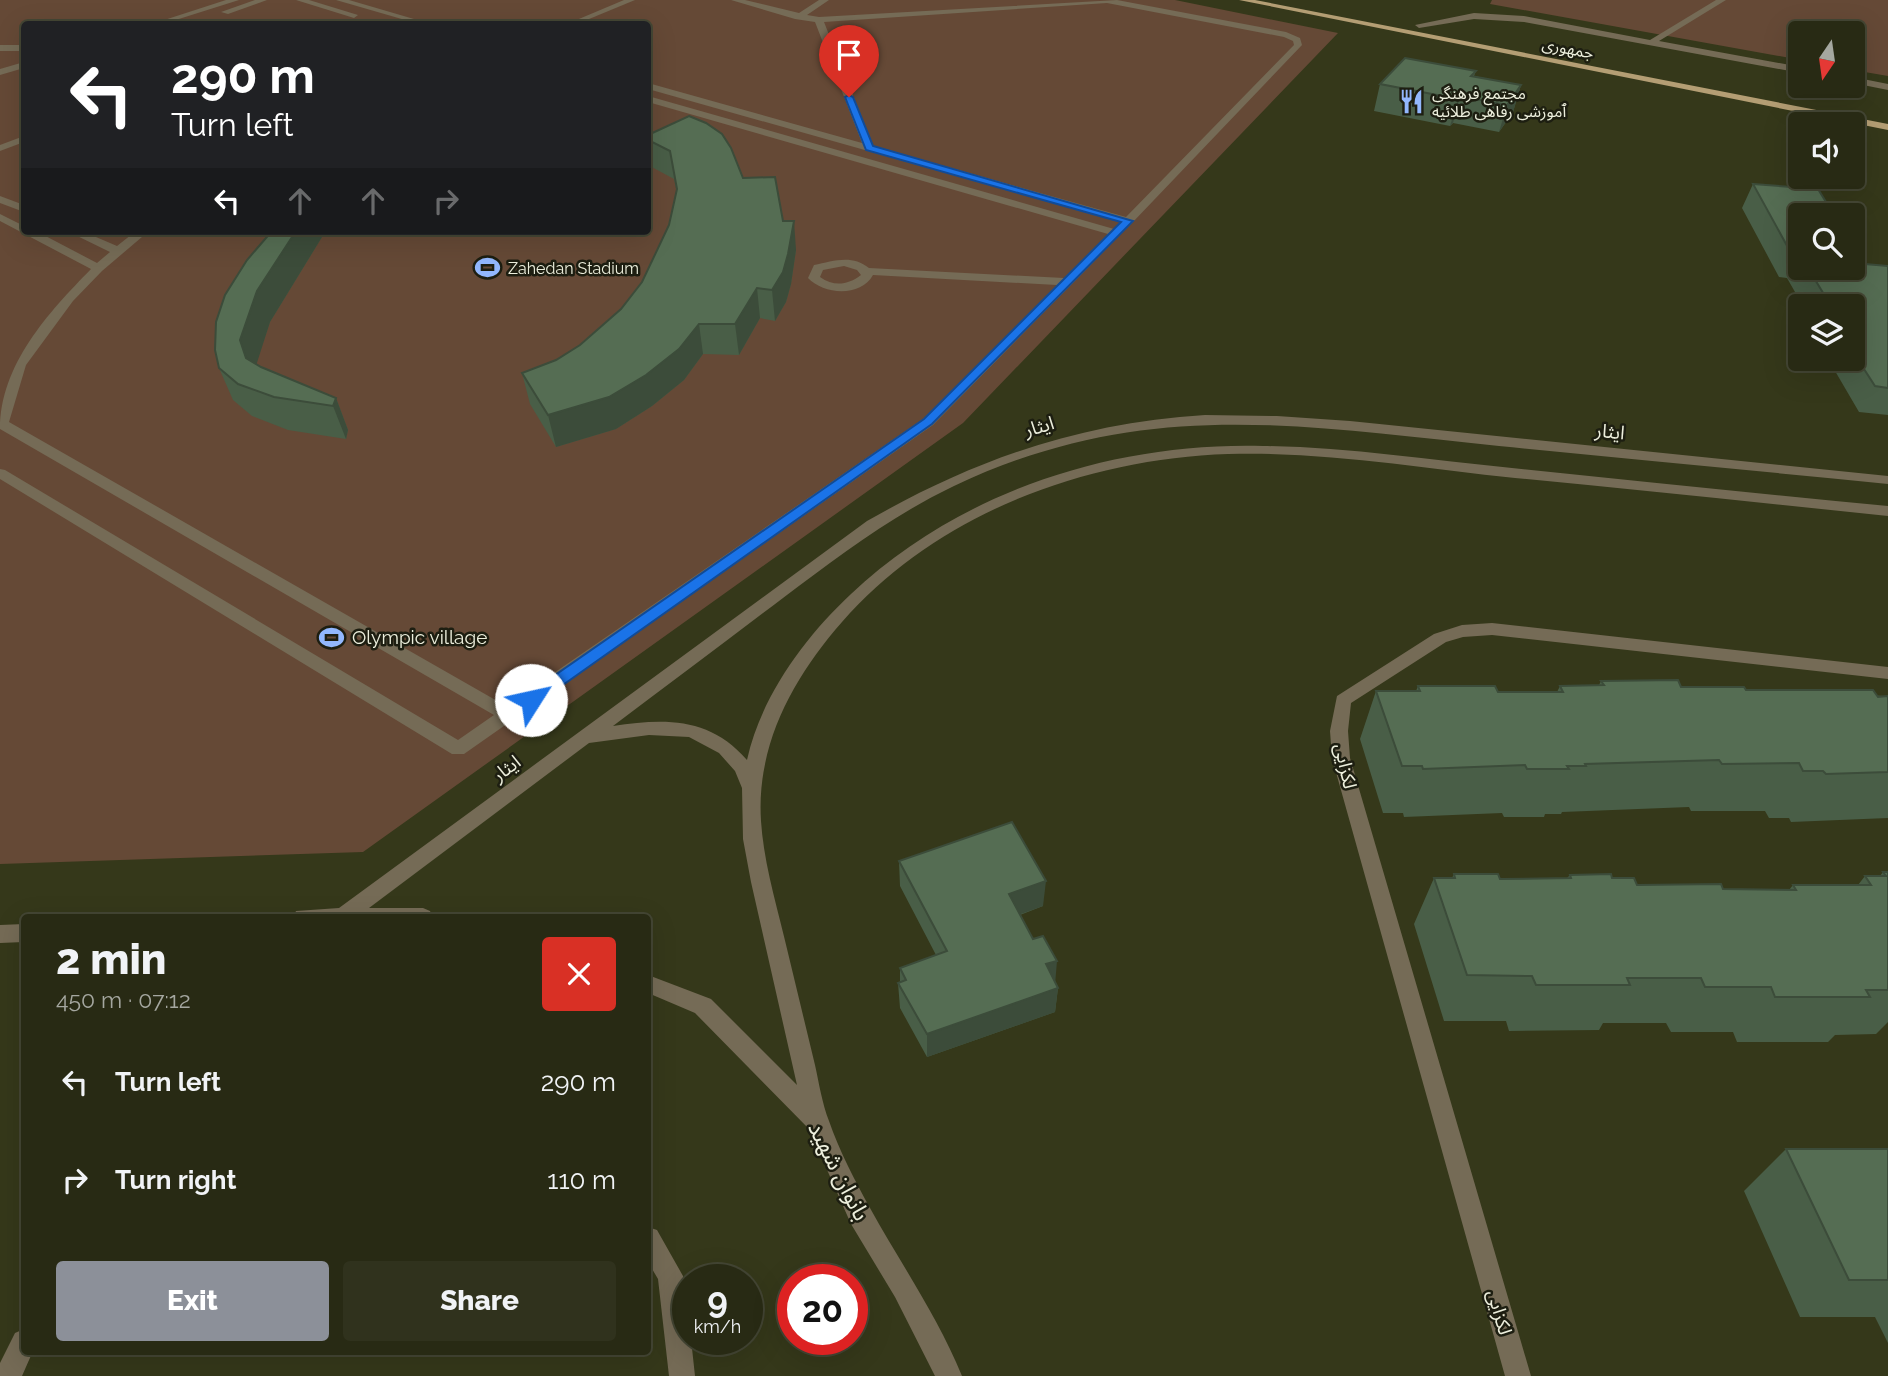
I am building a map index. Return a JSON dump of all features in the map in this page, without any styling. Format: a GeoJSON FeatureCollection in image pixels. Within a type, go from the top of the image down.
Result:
{"type":"FeatureCollection","features":[{"type":"Feature","properties":{"kind":"main road","name":"جمهوری"},"geometry":{"type":"LineString","coordinates":[[1243,0],[1888,127]]}},
{"type":"Feature","properties":{"kind":"main road","name":"جمهوری"},"geometry":{"type":"LineString","coordinates":[[1291,0],[1784,95]]}},
{"type":"Feature","properties":{"kind":"street"},"geometry":{"type":"LineString","coordinates":[[166,21],[235,0]]}},
{"type":"Feature","properties":{"kind":"street"},"geometry":{"type":"LineString","coordinates":[[195,21],[263,0]]}},
{"type":"Feature","properties":{"kind":"street"},"geometry":{"type":"LineString","coordinates":[[300,0],[361,18]]}},
{"type":"Feature","properties":{"kind":"street"},"geometry":{"type":"LineString","coordinates":[[340,0],[416,21]]}},
{"type":"Feature","properties":{"kind":"street"},"geometry":{"type":"LineString","coordinates":[[578,21],[631,0]]}},
{"type":"Feature","properties":{"kind":"street"},"geometry":{"type":"LineString","coordinates":[[0,473],[458,749],[928,422],[1298,45],[1297,40],[1286,35],[1106,0],[819,20],[736,0]]}},
{"type":"Feature","properties":{"kind":"street"},"geometry":{"type":"LineString","coordinates":[[798,17],[825,0]]}},
{"type":"Feature","properties":{"kind":"street"},"geometry":{"type":"LineString","coordinates":[[1652,42],[1722,0]]}},
{"type":"Feature","properties":{"kind":"street"},"geometry":{"type":"LineString","coordinates":[[1419,25],[1450,18],[1497,16],[1788,68]]}},
{"type":"Feature","properties":{"kind":"street"},"geometry":{"type":"LineString","coordinates":[[819,20],[869,148]]}},
{"type":"Feature","properties":{"kind":"street"},"geometry":{"type":"LineString","coordinates":[[0,48],[21,48]]}},
{"type":"Feature","properties":{"kind":"street"},"geometry":{"type":"LineString","coordinates":[[0,72],[21,66]]}},
{"type":"Feature","properties":{"kind":"street"},"geometry":{"type":"LineString","coordinates":[[0,82],[21,76]]}},
{"type":"Feature","properties":{"kind":"street"},"geometry":{"type":"LineString","coordinates":[[1866,82],[1888,86]]}},
{"type":"Feature","properties":{"kind":"street"},"geometry":{"type":"LineString","coordinates":[[651,87],[1128,221]]}},
{"type":"Feature","properties":{"kind":"street"},"geometry":{"type":"LineString","coordinates":[[651,100],[1116,233]]}},
{"type":"Feature","properties":{"kind":"street"},"geometry":{"type":"LineString","coordinates":[[0,148],[21,140]]}},
{"type":"Feature","properties":{"kind":"street"},"geometry":{"type":"LineString","coordinates":[[0,199],[21,208]]}},
{"type":"Feature","properties":{"kind":"street"},"geometry":{"type":"LineString","coordinates":[[0,217],[21,228]]}},
{"type":"Feature","properties":{"kind":"street"},"geometry":{"type":"LineString","coordinates":[[35,235],[98,268]]}},
{"type":"Feature","properties":{"kind":"street"},"geometry":{"type":"LineString","coordinates":[[82,235],[118,251]]}},
{"type":"Feature","properties":{"kind":"street"},"geometry":{"type":"LineString","coordinates":[[138,235],[98,268],[69,298],[20,365],[1,423],[509,716]]}},
{"type":"Feature","properties":{"kind":"street"},"geometry":{"type":"LineString","coordinates":[[1056,293],[864,276],[1067,282]]}},
{"type":"Feature","properties":{"kind":"street"},"geometry":{"type":"LineString","coordinates":[[0,376],[20,365]]}},
{"type":"Feature","properties":{"kind":"street","name":"ایثار"},"geometry":{"type":"LineString","coordinates":[[347,914],[872,524],[920,495],[1009,456],[1102,432],[1203,419],[1293,421],[1888,480]]}},
{"type":"Feature","properties":{"kind":"street"},"geometry":{"type":"LineString","coordinates":[[817,1121],[759,872],[750,811],[753,774],[768,722],[819,638],[854,600],[891,567],[964,519],[1079,473],[1176,454],[1225,450],[1272,451],[1888,511]]}},
{"type":"Feature","properties":{"kind":"street","name":"لکزایی"},"geometry":{"type":"LineString","coordinates":[[1518,1376],[1341,758],[1339,731],[1343,700],[1440,638],[1462,631],[1492,629],[1888,673]]}},
{"type":"Feature","properties":{"kind":"street"},"geometry":{"type":"LineString","coordinates":[[582,738],[660,726],[705,736],[724,747],[740,764],[752,789]]}},
{"type":"Feature","properties":{"kind":"street"},"geometry":{"type":"LineString","coordinates":[[0,934],[21,933]]}},
{"type":"Feature","properties":{"kind":"street","name":"بانوان شهید"},"geometry":{"type":"LineString","coordinates":[[651,985],[703,1006],[817,1121],[860,1216],[904,1288],[949,1376]]}},
{"type":"Feature","properties":{"kind":"street"},"geometry":{"type":"LineString","coordinates":[[651,1244],[670,1276],[682,1376]]}},
{"type":"Feature","properties":{"kind":"street"},"geometry":{"type":"LineString","coordinates":[[8,1376],[21,1348]]}},
{"type":"Feature","properties":{"kind":"shaded area","name":"Olympic village"},"geometry":{"type":"Polygon","coordinates":[[[0,0],[1175,0],[1338,33],[963,423],[363,852],[0,864],[0,0]]]}},
{"type":"Feature","properties":{"kind":"shaded area"},"geometry":{"type":"Polygon","coordinates":[[[1492,0],[1888,0],[1888,76],[1866,72],[1866,21],[1788,21],[1788,58],[1490,4],[1492,0]]]}},
{"type":"Feature","properties":{"kind":"building"},"geometry":{"type":"Polygon","coordinates":[[[1405,58],[1476,71],[1471,76],[1521,85],[1507,105],[1380,84],[1405,58]]]}},
{"type":"Feature","properties":{"kind":"building"},"geometry":{"type":"Polygon","coordinates":[[[689,116],[722,134],[743,178],[775,177],[783,221],[794,221],[783,272],[772,290],[757,288],[735,324],[699,324],[679,349],[646,375],[609,397],[548,415],[522,373],[556,360],[580,345],[621,309],[642,282],[669,225],[677,189],[670,151],[651,142],[651,134],[689,116]]]}},
{"type":"Feature","properties":{"kind":"building"},"geometry":{"type":"Polygon","coordinates":[[[1753,184],[1788,187],[1788,189],[1818,189],[1827,203],[1788,203],[1788,248],[1753,184]]]}},
{"type":"Feature","properties":{"kind":"building"},"geometry":{"type":"Polygon","coordinates":[[[269,235],[293,235],[257,291],[240,340],[246,358],[261,367],[336,398],[333,406],[274,397],[238,384],[219,368],[215,350],[216,322],[225,295],[247,260],[269,235]]]}},
{"type":"Feature","properties":{"kind":"building"},"geometry":{"type":"Polygon","coordinates":[[[1865,264],[1888,266],[1888,388],[1875,386],[1865,371],[1865,294],[1824,294],[1815,280],[1865,280],[1865,264]]]}},
{"type":"Feature","properties":{"kind":"building"},"geometry":{"type":"Polygon","coordinates":[[[1678,680],[1681,687],[1873,690],[1878,697],[1888,696],[1888,772],[1826,774],[1823,771],[1803,771],[1799,763],[1722,764],[1719,760],[1585,764],[1586,766],[1567,766],[1569,769],[1527,769],[1525,765],[1423,769],[1422,766],[1402,766],[1376,691],[1420,691],[1418,686],[1495,686],[1498,692],[1563,692],[1560,686],[1604,685],[1601,681],[1678,680]]]}},
{"type":"Feature","properties":{"kind":"building"},"geometry":{"type":"Polygon","coordinates":[[[1012,822],[1046,881],[1009,894],[1033,939],[1043,936],[1057,961],[1046,964],[1058,988],[927,1034],[898,983],[906,980],[900,968],[947,951],[899,861],[1012,822]]]}},
{"type":"Feature","properties":{"kind":"building"},"geometry":{"type":"Polygon","coordinates":[[[1883,872],[1888,872],[1888,990],[1866,990],[1870,997],[1775,997],[1771,987],[1705,987],[1701,978],[1627,978],[1630,985],[1536,985],[1532,976],[1467,975],[1434,878],[1455,878],[1454,874],[1498,874],[1500,879],[1571,878],[1570,875],[1611,874],[1612,878],[1634,878],[1637,885],[1721,884],[1723,889],[1796,890],[1793,885],[1871,885],[1865,876],[1886,876],[1883,872]]]}},
{"type":"Feature","properties":{"kind":"building"},"geometry":{"type":"Polygon","coordinates":[[[1786,1149],[1888,1149],[1888,1280],[1849,1280],[1786,1149]]]}},
{"type":"Feature","properties":{"kind":"place","name":"مجتمع فرهنگی ٱموزشی رفاهی طلائیه"},"geometry":{"type":"Point","coordinates":[1412,102]}},
{"type":"Feature","properties":{"kind":"place","name":"Zahedan Stadium"},"geometry":{"type":"Point","coordinates":[488,268]}},
{"type":"Feature","properties":{"kind":"place","name":"Olympic village"},"geometry":{"type":"Point","coordinates":[332,637]}},
{"type":"Feature","properties":{"kind":"route"},"geometry":{"type":"LineString","coordinates":[[531,700],[928,422],[1128,221],[869,148],[849,97]]}}]}
